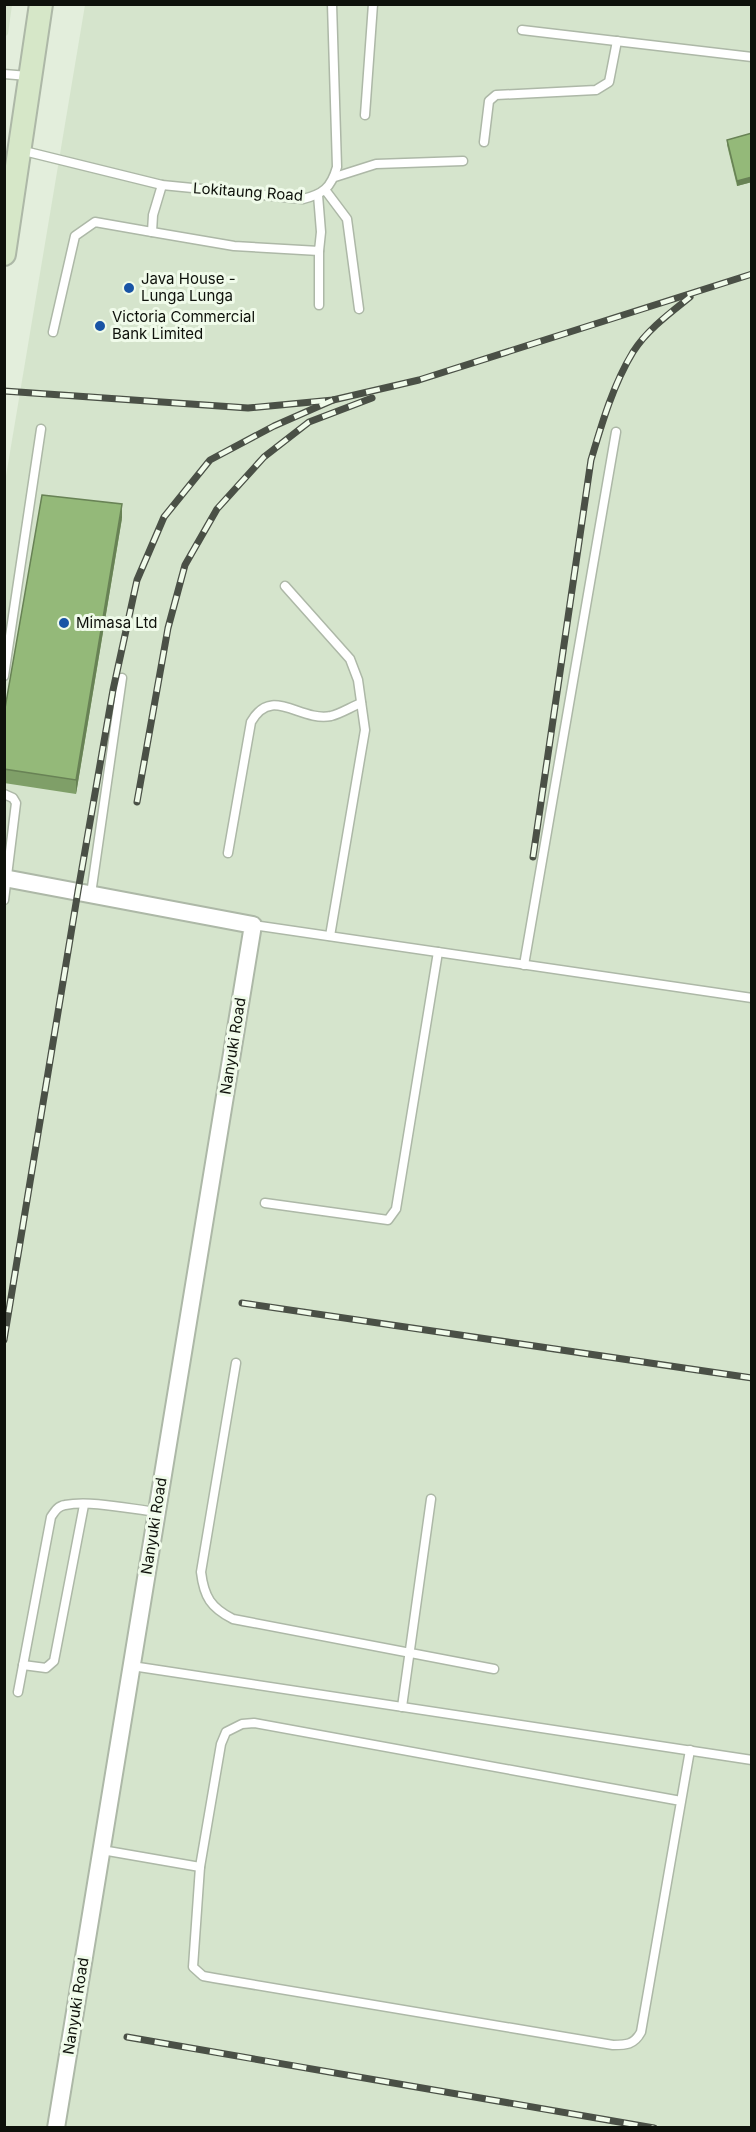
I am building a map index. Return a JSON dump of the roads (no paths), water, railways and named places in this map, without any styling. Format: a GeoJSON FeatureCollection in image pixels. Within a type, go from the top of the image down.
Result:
{"type":"FeatureCollection","features":[{"type":"Feature","properties":{"kind":"main road"},"geometry":{"type":"LineString","coordinates":[[4,254],[41,4]]}},
{"type":"Feature","properties":{"kind":"street"},"geometry":{"type":"LineString","coordinates":[[7,878],[253,925]]}},
{"type":"Feature","properties":{"kind":"street","name":"Nanyuki Road"},"geometry":{"type":"LineString","coordinates":[[56,2127],[253,925]]}},
{"type":"Feature","properties":{"kind":"lane","name":"Lokitaung Road"},"geometry":{"type":"LineString","coordinates":[[20,150],[162,185],[303,199],[322,193],[334,177],[338,167],[333,4]]}},
{"type":"Feature","properties":{"kind":"lane"},"geometry":{"type":"LineString","coordinates":[[365,114],[373,4]]}},
{"type":"Feature","properties":{"kind":"lane"},"geometry":{"type":"LineString","coordinates":[[522,30],[752,57]]}},
{"type":"Feature","properties":{"kind":"lane"},"geometry":{"type":"LineString","coordinates":[[484,142],[489,101],[496,95],[596,90],[609,82],[617,41]]}},
{"type":"Feature","properties":{"kind":"lane"},"geometry":{"type":"LineString","coordinates":[[4,74],[29,76]]}},
{"type":"Feature","properties":{"kind":"lane"},"geometry":{"type":"LineString","coordinates":[[334,177],[376,164],[463,161]]}},
{"type":"Feature","properties":{"kind":"lane"},"geometry":{"type":"LineString","coordinates":[[152,232],[153,215],[162,185]]}},
{"type":"Feature","properties":{"kind":"lane"},"geometry":{"type":"LineString","coordinates":[[319,305],[322,193]]}},
{"type":"Feature","properties":{"kind":"lane"},"geometry":{"type":"LineString","coordinates":[[322,193],[347,219],[359,309]]}},
{"type":"Feature","properties":{"kind":"lane"},"geometry":{"type":"LineString","coordinates":[[53,332],[75,236],[96,222],[234,246],[319,251]]}},
{"type":"Feature","properties":{"kind":"lane"},"geometry":{"type":"LineString","coordinates":[[4,676],[41,429]]}},
{"type":"Feature","properties":{"kind":"lane"},"geometry":{"type":"LineString","coordinates":[[524,965],[616,432]]}},
{"type":"Feature","properties":{"kind":"lane"},"geometry":{"type":"LineString","coordinates":[[285,586],[350,659],[358,680],[365,730],[330,936]]}},
{"type":"Feature","properties":{"kind":"lane"},"geometry":{"type":"LineString","coordinates":[[91,894],[122,678]]}},
{"type":"Feature","properties":{"kind":"lane"},"geometry":{"type":"LineString","coordinates":[[228,853],[251,723],[258,710],[269,704],[330,716],[361,703]]}},
{"type":"Feature","properties":{"kind":"lane"},"geometry":{"type":"LineString","coordinates":[[4,794],[13,798],[16,803],[4,900]]}},
{"type":"Feature","properties":{"kind":"lane"},"geometry":{"type":"LineString","coordinates":[[253,925],[752,998]]}},
{"type":"Feature","properties":{"kind":"lane"},"geometry":{"type":"LineString","coordinates":[[265,1203],[388,1220],[396,1209],[438,952]]}},
{"type":"Feature","properties":{"kind":"lane"},"geometry":{"type":"LineString","coordinates":[[236,1363],[201,1572],[203,1588],[216,1610],[233,1619],[494,1669]]}},
{"type":"Feature","properties":{"kind":"lane"},"geometry":{"type":"LineString","coordinates":[[402,1707],[431,1499]]}},
{"type":"Feature","properties":{"kind":"lane"},"geometry":{"type":"LineString","coordinates":[[18,1692],[51,1517],[57,1508],[65,1505],[84,1505],[157,1512]]}},
{"type":"Feature","properties":{"kind":"lane"},"geometry":{"type":"LineString","coordinates":[[23,1665],[46,1668],[54,1661],[84,1505]]}},
{"type":"Feature","properties":{"kind":"lane"},"geometry":{"type":"LineString","coordinates":[[132,1666],[752,1760]]}},
{"type":"Feature","properties":{"kind":"lane"},"geometry":{"type":"LineString","coordinates":[[681,1802],[254,1723],[242,1724],[226,1732],[221,1744],[200,1867],[193,1967],[203,1976],[629,2045],[637,2039],[641,2032],[681,1802],[690,1750]]}},
{"type":"Feature","properties":{"kind":"lane"},"geometry":{"type":"LineString","coordinates":[[102,1850],[200,1867]]}},
{"type":"Feature","properties":{"kind":"railway"},"geometry":{"type":"LineString","coordinates":[[4,391],[248,408],[333,400],[419,380],[752,274]]}},
{"type":"Feature","properties":{"kind":"railway"},"geometry":{"type":"LineString","coordinates":[[533,857],[591,460],[614,391],[633,352],[652,329],[690,297]]}},
{"type":"Feature","properties":{"kind":"railway"},"geometry":{"type":"LineString","coordinates":[[137,802],[168,628],[185,565],[217,509],[264,457],[309,422],[372,398]]}},
{"type":"Feature","properties":{"kind":"railway"},"geometry":{"type":"LineString","coordinates":[[4,1340],[113,690],[137,580],[164,517],[210,460],[274,426],[333,400]]}},
{"type":"Feature","properties":{"kind":"railway"},"geometry":{"type":"LineString","coordinates":[[242,1303],[752,1378]]}},
{"type":"Feature","properties":{"kind":"railway"},"geometry":{"type":"LineString","coordinates":[[127,2037],[654,2128]]}},
{"type":"Feature","properties":{"kind":"place","name":"Java House - Lunga Lunga"},"geometry":{"type":"Point","coordinates":[129,288]}},
{"type":"Feature","properties":{"kind":"place","name":"Victoria Commercial Bank Limited"},"geometry":{"type":"Point","coordinates":[100,326]}},
{"type":"Feature","properties":{"kind":"place","name":"Mimasa Ltd"},"geometry":{"type":"Point","coordinates":[64,623]}}]}
